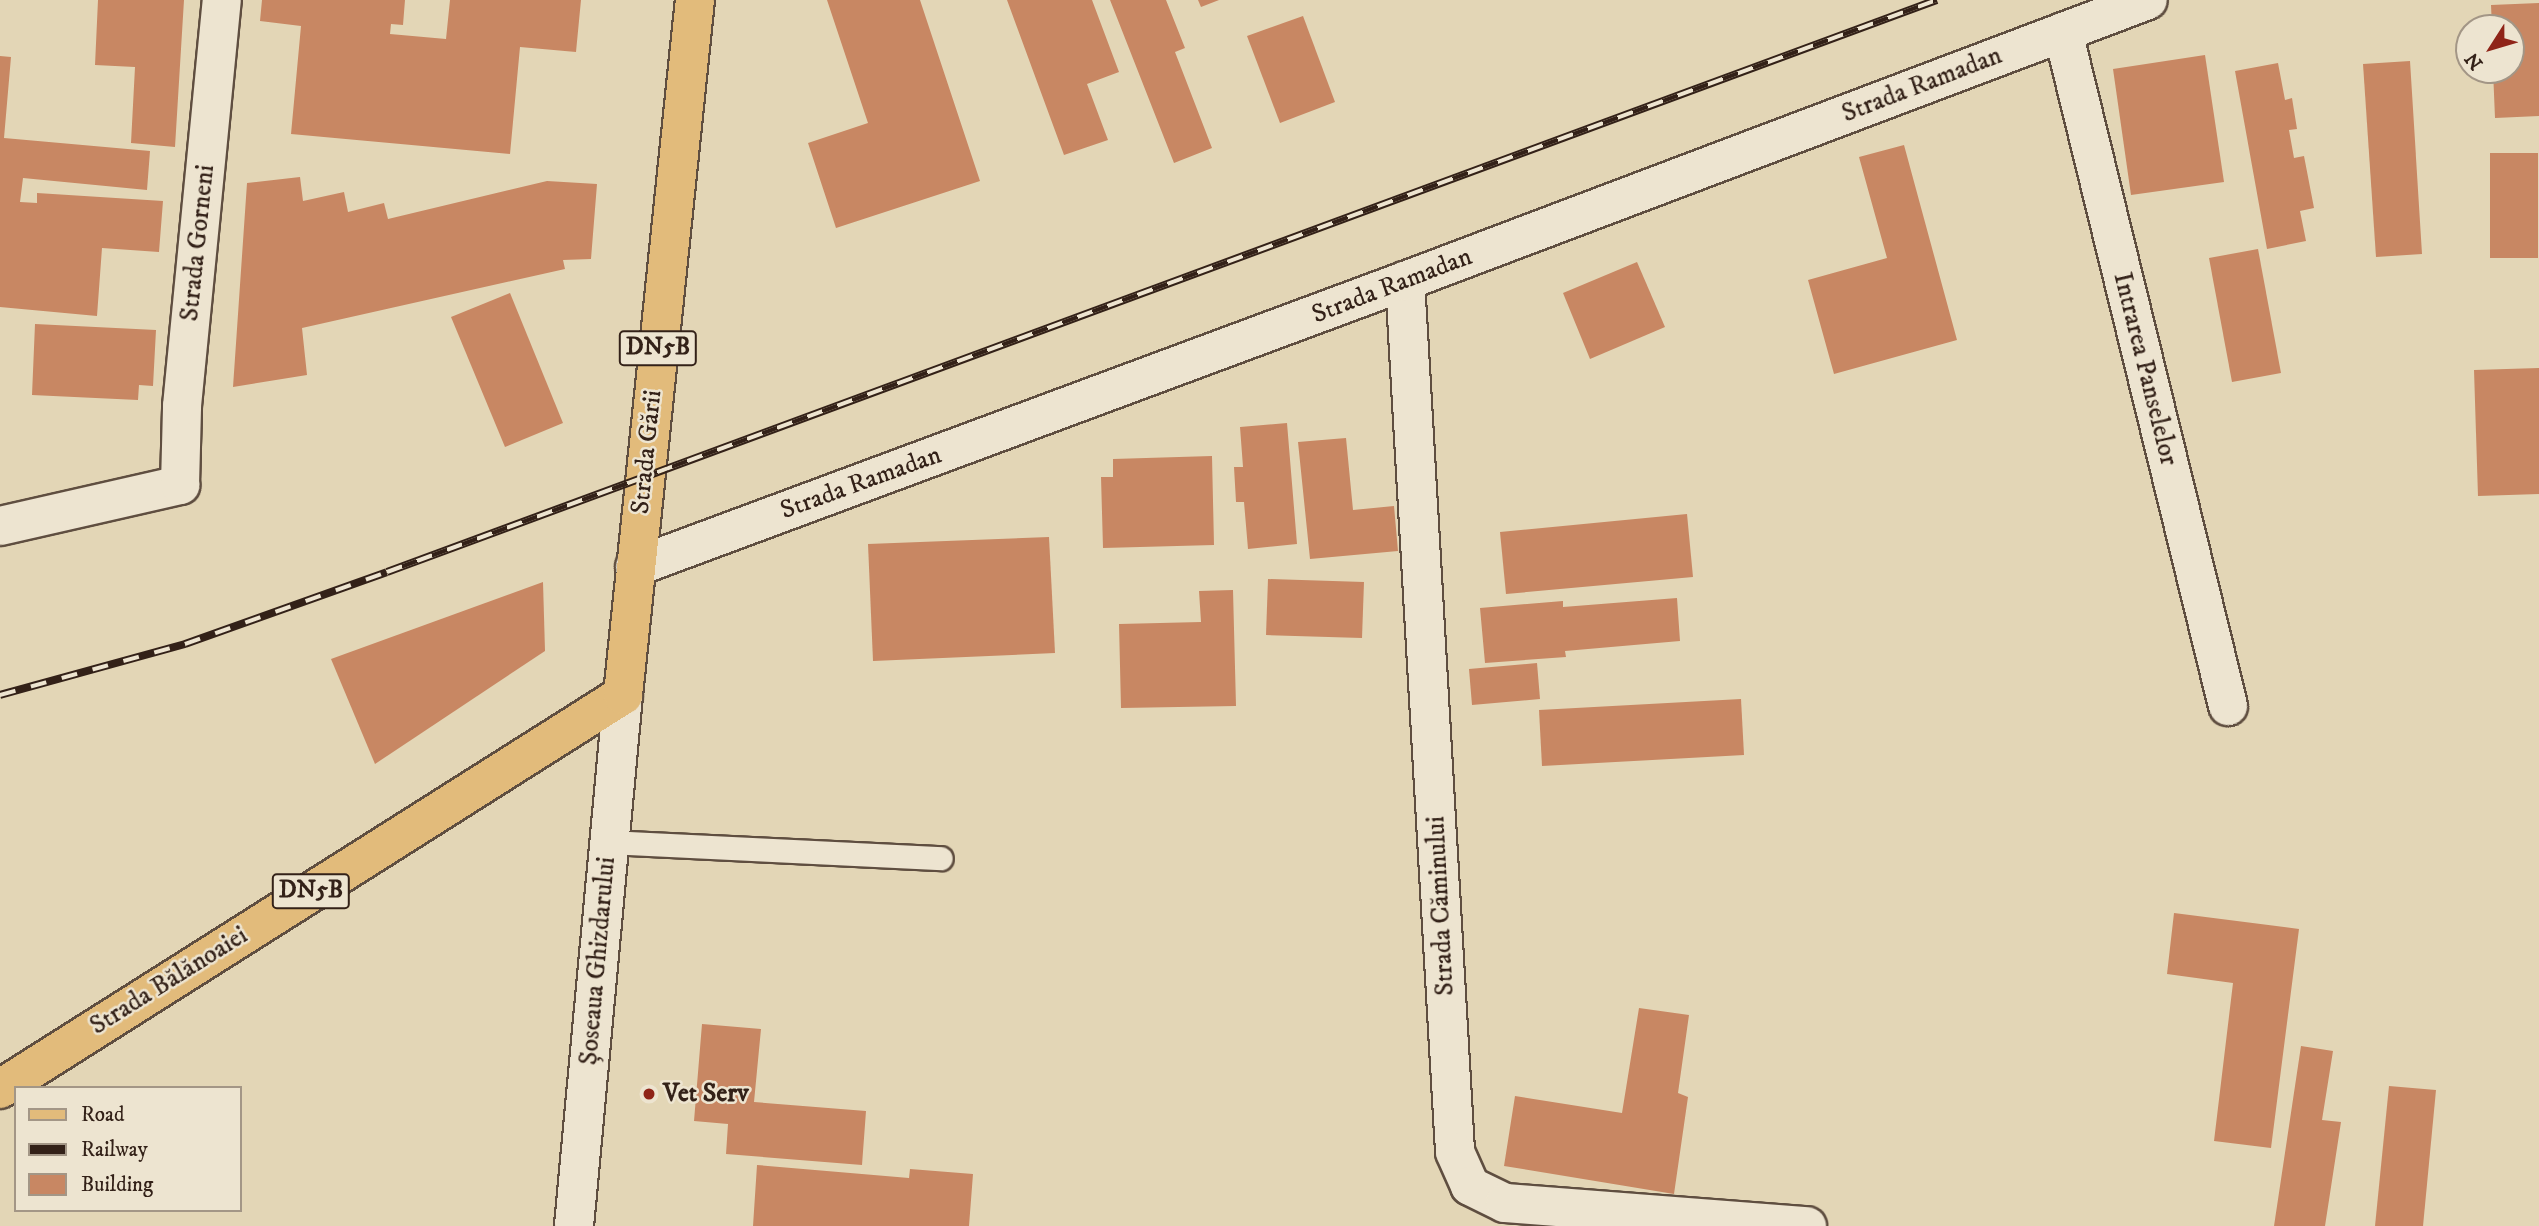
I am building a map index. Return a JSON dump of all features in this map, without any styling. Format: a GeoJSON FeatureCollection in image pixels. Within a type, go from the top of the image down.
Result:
{"type":"FeatureCollection","features":[{"type":"Feature","properties":{"kind":"main road","name":"Strada Gării"},"geometry":{"type":"LineString","coordinates":[[623,695],[695,0]]}},
{"type":"Feature","properties":{"kind":"main road","name":"Strada Bălănoaiei"},"geometry":{"type":"LineString","coordinates":[[0,1089],[623,695]]}},
{"type":"Feature","properties":{"kind":"street","name":"Strada Gorneni"},"geometry":{"type":"LineString","coordinates":[[0,526],[180,485],[182,406],[222,0]]}},
{"type":"Feature","properties":{"kind":"street","name":"Strada Ramadan"},"geometry":{"type":"LineString","coordinates":[[635,567],[1405,281],[2148,0]]}},
{"type":"Feature","properties":{"kind":"street","name":"Intrarea Panselelor"},"geometry":{"type":"LineString","coordinates":[[2063,32],[2228,706]]}},
{"type":"Feature","properties":{"kind":"street","name":"Strada Căminului"},"geometry":{"type":"LineString","coordinates":[[1405,281],[1455,1152],[1470,1186],[1505,1203],[1807,1226]]}},
{"type":"Feature","properties":{"kind":"street","name":"Șoseaua Ghizdarului"},"geometry":{"type":"LineString","coordinates":[[574,1226],[623,695]]}},
{"type":"Feature","properties":{"kind":"lane"},"geometry":{"type":"LineString","coordinates":[[609,842],[941,858]]}},
{"type":"Feature","properties":{"kind":"building"},"geometry":{"type":"Polygon","coordinates":[[[98,0],[184,0],[175,147],[131,143],[135,67],[95,65],[98,0]]]}},
{"type":"Feature","properties":{"kind":"building"},"geometry":{"type":"Polygon","coordinates":[[[262,0],[405,0],[403,25],[391,24],[390,34],[446,39],[450,0],[581,0],[576,52],[520,47],[510,154],[291,134],[301,26],[260,21],[262,0]]]}},
{"type":"Feature","properties":{"kind":"building"},"geometry":{"type":"Polygon","coordinates":[[[827,0],[920,0],[980,181],[836,228],[808,143],[868,123],[827,0]]]}},
{"type":"Feature","properties":{"kind":"building"},"geometry":{"type":"Polygon","coordinates":[[[1007,0],[1092,0],[1119,72],[1087,84],[1108,140],[1064,155],[1007,0]]]}},
{"type":"Feature","properties":{"kind":"building"},"geometry":{"type":"Polygon","coordinates":[[[1110,0],[1166,0],[1185,48],[1175,52],[1212,148],[1174,163],[1110,0]]]}},
{"type":"Feature","properties":{"kind":"building"},"geometry":{"type":"Polygon","coordinates":[[[1198,0],[1219,0],[1201,7],[1198,0]]]}},
{"type":"Feature","properties":{"kind":"building"},"geometry":{"type":"Polygon","coordinates":[[[2539,3],[2539,116],[2495,118],[2494,84],[2525,84],[2525,14],[2491,14],[2491,5],[2539,3]]]}},
{"type":"Feature","properties":{"kind":"building"},"geometry":{"type":"Polygon","coordinates":[[[1303,16],[1335,102],[1280,123],[1247,36],[1303,16]]]}},
{"type":"Feature","properties":{"kind":"building"},"geometry":{"type":"Polygon","coordinates":[[[2205,55],[2224,182],[2131,195],[2113,69],[2205,55]]]}},
{"type":"Feature","properties":{"kind":"building"},"geometry":{"type":"Polygon","coordinates":[[[0,56],[11,57],[4,138],[150,151],[147,190],[23,178],[20,202],[37,203],[37,193],[163,201],[159,252],[102,248],[97,316],[0,307],[0,56]]]}},
{"type":"Feature","properties":{"kind":"building"},"geometry":{"type":"Polygon","coordinates":[[[2410,61],[2422,254],[2376,257],[2363,64],[2410,61]]]}},
{"type":"Feature","properties":{"kind":"building"},"geometry":{"type":"Polygon","coordinates":[[[2278,63],[2285,100],[2292,98],[2297,129],[2289,130],[2294,158],[2304,156],[2314,208],[2300,211],[2306,241],[2267,249],[2235,71],[2278,63]]]}},
{"type":"Feature","properties":{"kind":"building"},"geometry":{"type":"Polygon","coordinates":[[[1904,145],[1957,340],[1834,374],[1808,280],[1887,258],[1859,157],[1904,145]]]}},
{"type":"Feature","properties":{"kind":"building"},"geometry":{"type":"Polygon","coordinates":[[[2490,153],[2538,153],[2538,258],[2490,258],[2490,153]]]}},
{"type":"Feature","properties":{"kind":"building"},"geometry":{"type":"Polygon","coordinates":[[[300,177],[303,201],[344,192],[348,212],[384,203],[388,219],[547,181],[597,184],[591,259],[563,260],[565,269],[302,328],[307,375],[233,387],[247,183],[300,177]]]}},
{"type":"Feature","properties":{"kind":"building"},"geometry":{"type":"Polygon","coordinates":[[[2258,249],[2281,373],[2232,382],[2209,258],[2258,249]]]}},
{"type":"Feature","properties":{"kind":"building"},"geometry":{"type":"Polygon","coordinates":[[[1637,262],[1665,327],[1590,359],[1563,293],[1637,262]]]}},
{"type":"Feature","properties":{"kind":"building"},"geometry":{"type":"Polygon","coordinates":[[[510,293],[563,423],[505,447],[451,317],[510,293]]]}},
{"type":"Feature","properties":{"kind":"building"},"geometry":{"type":"Polygon","coordinates":[[[35,324],[156,330],[153,386],[139,385],[138,400],[32,395],[35,324]]]}},
{"type":"Feature","properties":{"kind":"building"},"geometry":{"type":"Polygon","coordinates":[[[2539,368],[2539,494],[2478,496],[2474,370],[2539,368]]]}},
{"type":"Feature","properties":{"kind":"building"},"geometry":{"type":"Polygon","coordinates":[[[1287,423],[1297,544],[1248,549],[1244,502],[1236,502],[1234,467],[1243,467],[1240,427],[1287,423]]]}},
{"type":"Feature","properties":{"kind":"building"},"geometry":{"type":"Polygon","coordinates":[[[1346,438],[1353,510],[1394,506],[1398,551],[1310,559],[1298,442],[1346,438]]]}},
{"type":"Feature","properties":{"kind":"building"},"geometry":{"type":"Polygon","coordinates":[[[1212,456],[1214,545],[1103,548],[1101,477],[1113,477],[1113,459],[1212,456]]]}},
{"type":"Feature","properties":{"kind":"building"},"geometry":{"type":"Polygon","coordinates":[[[1687,514],[1693,577],[1506,594],[1500,532],[1687,514]]]}},
{"type":"Feature","properties":{"kind":"building"},"geometry":{"type":"Polygon","coordinates":[[[1049,537],[1055,653],[873,661],[868,544],[1049,537]]]}},
{"type":"Feature","properties":{"kind":"building"},"geometry":{"type":"Polygon","coordinates":[[[1268,579],[1364,582],[1362,638],[1266,635],[1268,579]]]}},
{"type":"Feature","properties":{"kind":"building"},"geometry":{"type":"Polygon","coordinates":[[[543,582],[545,651],[375,764],[331,659],[543,582]]]}},
{"type":"Feature","properties":{"kind":"building"},"geometry":{"type":"Polygon","coordinates":[[[1233,590],[1236,706],[1121,708],[1119,624],[1201,622],[1199,591],[1233,590]]]}},
{"type":"Feature","properties":{"kind":"building"},"geometry":{"type":"Polygon","coordinates":[[[1677,598],[1680,641],[1565,651],[1566,657],[1485,663],[1480,608],[1563,601],[1563,607],[1677,598]]]}},
{"type":"Feature","properties":{"kind":"building"},"geometry":{"type":"Polygon","coordinates":[[[1537,663],[1540,699],[1472,705],[1469,669],[1537,663]]]}},
{"type":"Feature","properties":{"kind":"building"},"geometry":{"type":"Polygon","coordinates":[[[1741,699],[1744,755],[1542,766],[1539,710],[1741,699]]]}},
{"type":"Feature","properties":{"kind":"building"},"geometry":{"type":"Polygon","coordinates":[[[2174,913],[2299,929],[2271,1148],[2214,1141],[2233,983],[2167,974],[2174,913]]]}},
{"type":"Feature","properties":{"kind":"building"},"geometry":{"type":"Polygon","coordinates":[[[1639,1008],[1689,1015],[1678,1093],[1688,1097],[1674,1194],[1504,1166],[1515,1096],[1622,1113],[1639,1008]]]}},
{"type":"Feature","properties":{"kind":"building"},"geometry":{"type":"Polygon","coordinates":[[[702,1024],[761,1029],[754,1102],[866,1111],[862,1165],[726,1154],[728,1124],[694,1121],[702,1024]]]}},
{"type":"Feature","properties":{"kind":"building"},"geometry":{"type":"Polygon","coordinates":[[[2301,1046],[2333,1051],[2322,1120],[2341,1122],[2325,1226],[2274,1226],[2301,1046]]]}},
{"type":"Feature","properties":{"kind":"building"},"geometry":{"type":"Polygon","coordinates":[[[2389,1086],[2436,1090],[2423,1226],[2375,1226],[2389,1086]]]}},
{"type":"Feature","properties":{"kind":"building"},"geometry":{"type":"Polygon","coordinates":[[[757,1165],[909,1178],[910,1169],[973,1174],[969,1226],[753,1226],[757,1165]]]}},
{"type":"Feature","properties":{"kind":"railway"},"geometry":{"type":"LineString","coordinates":[[0,695],[185,644],[387,572],[1937,0]]}},
{"type":"Feature","properties":{"kind":"place","name":"Vet Serv"},"geometry":{"type":"Point","coordinates":[649,1094]}}]}
